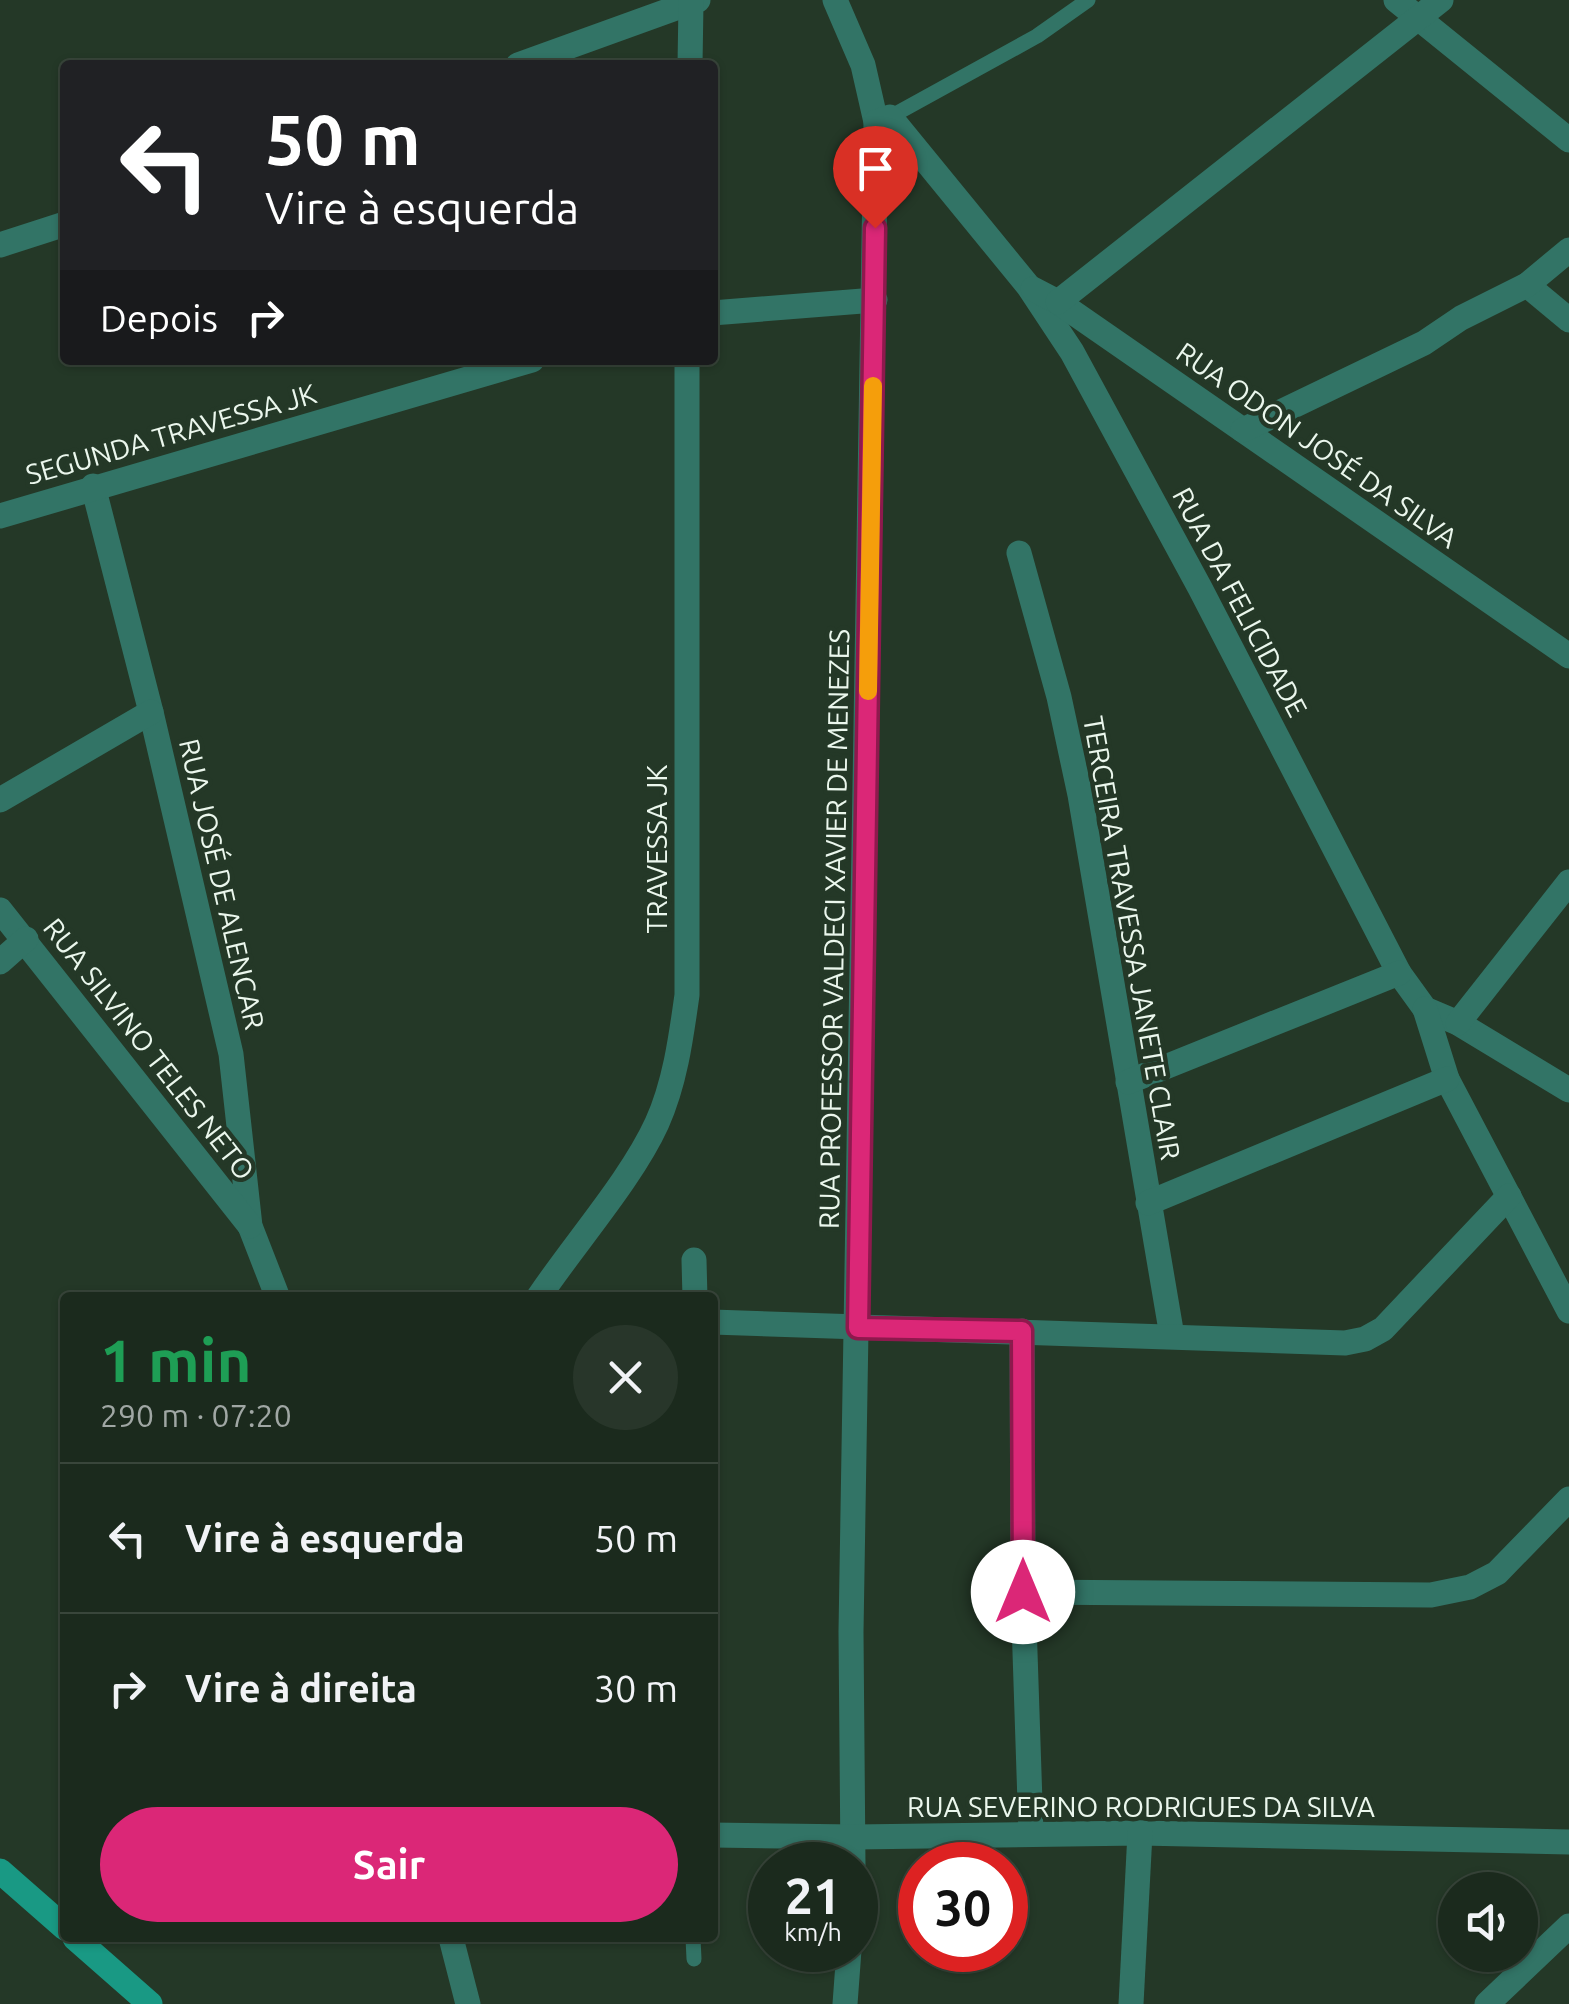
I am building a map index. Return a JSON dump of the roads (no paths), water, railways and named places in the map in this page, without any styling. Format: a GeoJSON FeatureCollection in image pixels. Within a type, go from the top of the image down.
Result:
{"type":"FeatureCollection","features":[{"type":"Feature","properties":{"kind":"street","name":"RUA PROFESSOR VALDECI XAVIER DE MENEZES"},"geometry":{"type":"LineString","coordinates":[[835,0],[883,120],[874,300],[851,1632],[855,1842]]}},
{"type":"Feature","properties":{"kind":"street"},"geometry":{"type":"LineString","coordinates":[[1396,0],[1569,140]]}},
{"type":"Feature","properties":{"kind":"street"},"geometry":{"type":"LineString","coordinates":[[1058,302],[1441,0]]}},
{"type":"Feature","properties":{"kind":"street"},"geometry":{"type":"LineString","coordinates":[[532,60],[694,2],[690,60]]}},
{"type":"Feature","properties":{"kind":"street","name":"RUA DA FELICIDADE"},"geometry":{"type":"LineString","coordinates":[[883,120],[1030,287],[1072,352],[1399,973],[1425,1009],[1458,1024],[1569,1090]]}},
{"type":"Feature","properties":{"kind":"street"},"geometry":{"type":"LineString","coordinates":[[0,245],[60,226]]}},
{"type":"Feature","properties":{"kind":"street"},"geometry":{"type":"LineString","coordinates":[[1243,430],[1424,343],[1460,318],[1527,285],[1569,250]]}},
{"type":"Feature","properties":{"kind":"street"},"geometry":{"type":"LineString","coordinates":[[1527,285],[1569,320]]}},
{"type":"Feature","properties":{"kind":"street","name":"RUA ODON JOSÉ DA SILVA"},"geometry":{"type":"LineString","coordinates":[[1030,287],[1058,302],[1569,656]]}},
{"type":"Feature","properties":{"kind":"street"},"geometry":{"type":"LineString","coordinates":[[718,313],[874,300]]}},
{"type":"Feature","properties":{"kind":"street","name":"SEGUNDA TRAVESSA JK"},"geometry":{"type":"LineString","coordinates":[[0,516],[515,365]]}},
{"type":"Feature","properties":{"kind":"street","name":"TRAVESSA JK"},"geometry":{"type":"LineString","coordinates":[[542,1292],[657,1124],[678,1058],[687,995],[687,365]]}},
{"type":"Feature","properties":{"kind":"street","name":"RUA JOSÉ DE ALENCAR"},"geometry":{"type":"LineString","coordinates":[[93,486],[151,712],[231,1054],[250,1226],[276,1292]]}},
{"type":"Feature","properties":{"kind":"street","name":"TERCEIRA TRAVESSA JANETE CLAIR"},"geometry":{"type":"LineString","coordinates":[[1019,553],[1080,795],[1172,1336]]}},
{"type":"Feature","properties":{"kind":"street"},"geometry":{"type":"LineString","coordinates":[[0,800],[151,712]]}},
{"type":"Feature","properties":{"kind":"street"},"geometry":{"type":"LineString","coordinates":[[1458,1024],[1569,882]]}},
{"type":"Feature","properties":{"kind":"street","name":"RUA SILVINO TELES NETO"},"geometry":{"type":"LineString","coordinates":[[0,910],[250,1226]]}},
{"type":"Feature","properties":{"kind":"street"},"geometry":{"type":"LineString","coordinates":[[0,962],[26,939]]}},
{"type":"Feature","properties":{"kind":"street"},"geometry":{"type":"LineString","coordinates":[[1128,1082],[1399,973]]}},
{"type":"Feature","properties":{"kind":"street"},"geometry":{"type":"LineString","coordinates":[[1425,1009],[1446,1079],[1569,1311]]}},
{"type":"Feature","properties":{"kind":"street"},"geometry":{"type":"LineString","coordinates":[[1148,1203],[1446,1079]]}},
{"type":"Feature","properties":{"kind":"street"},"geometry":{"type":"LineString","coordinates":[[718,1322],[1328,1344],[1365,1339],[1383,1329],[1508,1196]]}},
{"type":"Feature","properties":{"kind":"street"},"geometry":{"type":"LineString","coordinates":[[694,1260],[695,1292]]}},
{"type":"Feature","properties":{"kind":"street"},"geometry":{"type":"LineString","coordinates":[[1022,1331],[1023,1592],[1031,1832]]}},
{"type":"Feature","properties":{"kind":"street"},"geometry":{"type":"LineString","coordinates":[[1023,1592],[1431,1595],[1470,1588],[1496,1572],[1569,1499]]}},
{"type":"Feature","properties":{"kind":"street","name":"RUA SEVERINO RODRIGUES DA SILVA"},"geometry":{"type":"LineString","coordinates":[[718,1836],[1031,1832],[1569,1842]]}},
{"type":"Feature","properties":{"kind":"street"},"geometry":{"type":"LineString","coordinates":[[1131,2004],[1140,1833]]}},
{"type":"Feature","properties":{"kind":"street"},"geometry":{"type":"LineString","coordinates":[[0,1871],[60,1924]]}},
{"type":"Feature","properties":{"kind":"street"},"geometry":{"type":"LineString","coordinates":[[1487,2004],[1569,1926]]}},
{"type":"Feature","properties":{"kind":"street"},"geometry":{"type":"LineString","coordinates":[[80,1942],[150,2004]]}},
{"type":"Feature","properties":{"kind":"street"},"geometry":{"type":"LineString","coordinates":[[453,1942],[468,2004]]}},
{"type":"Feature","properties":{"kind":"street"},"geometry":{"type":"LineString","coordinates":[[846,2004],[847,1972]]}},
{"type":"Feature","properties":{"kind":"lane"},"geometry":{"type":"LineString","coordinates":[[883,120],[1037,36],[1088,0]]}},
{"type":"Feature","properties":{"kind":"lane"},"geometry":{"type":"LineString","coordinates":[[693,1942],[694,1959]]}}]}
